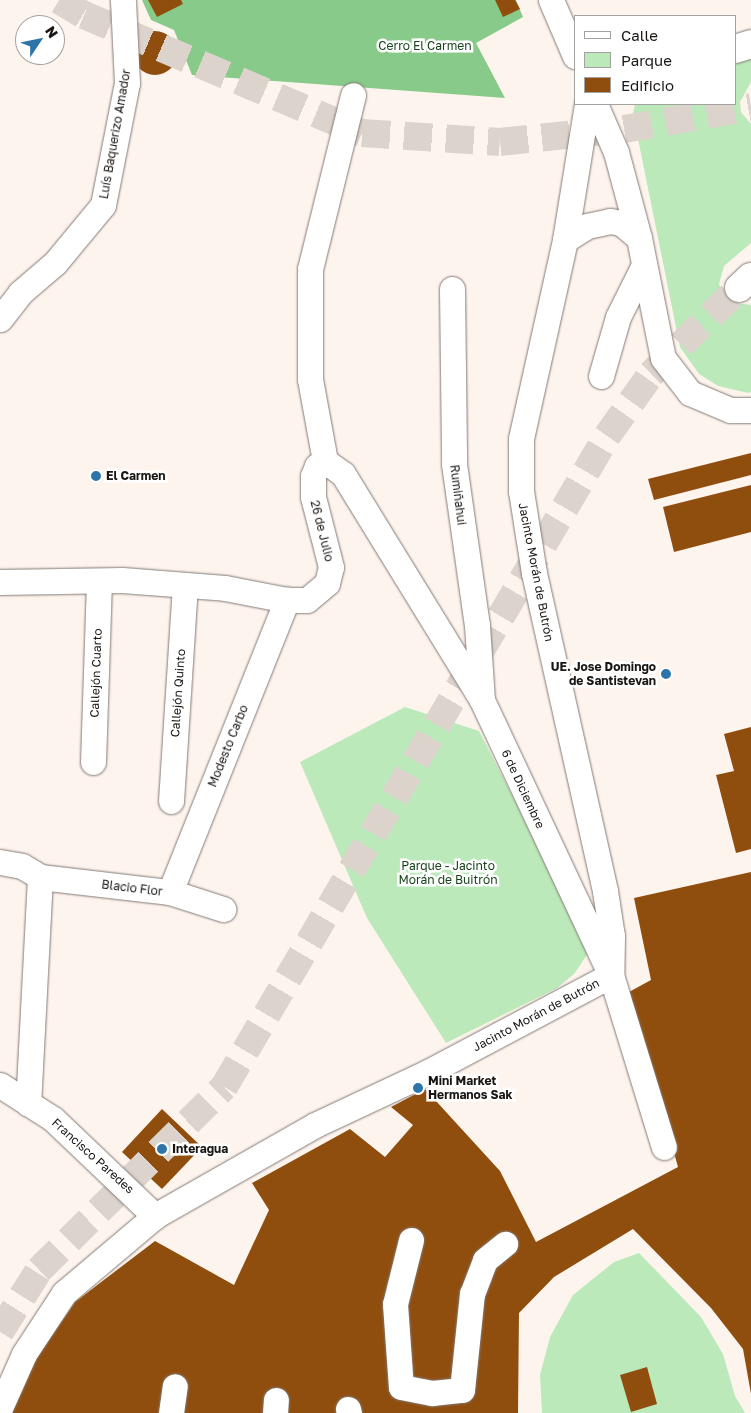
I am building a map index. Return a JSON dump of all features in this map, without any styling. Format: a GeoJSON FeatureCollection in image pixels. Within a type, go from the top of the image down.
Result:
{"type":"FeatureCollection","features":[{"type":"Feature","properties":{"kind":"main road"},"geometry":{"type":"LineString","coordinates":[[736,49],[751,44]]}},
{"type":"Feature","properties":{"kind":"street","name":"Luís Baquerizo Amador"},"geometry":{"type":"LineString","coordinates":[[0,319],[20,292],[56,263],[103,204],[127,83],[124,0]]}},
{"type":"Feature","properties":{"kind":"street"},"geometry":{"type":"LineString","coordinates":[[551,0],[574,54]]}},
{"type":"Feature","properties":{"kind":"street"},"geometry":{"type":"LineString","coordinates":[[325,461],[310,379],[310,269],[353,95]]}},
{"type":"Feature","properties":{"kind":"street","name":"Jacinto Morán de Butrón"},"geometry":{"type":"LineString","coordinates":[[0,1408],[24,1354],[64,1293],[155,1216],[315,1125],[428,1072],[611,975],[612,936],[605,891],[534,573],[520,491],[521,439],[565,240],[587,105]]}},
{"type":"Feature","properties":{"kind":"street"},"geometry":{"type":"LineString","coordinates":[[595,105],[616,152],[639,238],[642,266],[663,358],[675,378],[710,404],[751,410]]}},
{"type":"Feature","properties":{"kind":"street"},"geometry":{"type":"LineString","coordinates":[[565,240],[587,226],[610,221],[621,224],[639,238]]}},
{"type":"Feature","properties":{"kind":"street"},"geometry":{"type":"LineString","coordinates":[[602,376],[618,317],[642,266]]}},
{"type":"Feature","properties":{"kind":"street","name":"Rumiñahui"},"geometry":{"type":"LineString","coordinates":[[452,289],[454,464],[477,625],[482,700]]}},
{"type":"Feature","properties":{"kind":"street","name":"26 de Julio"},"geometry":{"type":"LineString","coordinates":[[0,582],[99,583],[122,580],[225,588],[286,600],[307,600],[327,583],[331,567],[313,490],[317,466],[325,461]]}},
{"type":"Feature","properties":{"kind":"street","name":"6 de Diciembre"},"geometry":{"type":"LineString","coordinates":[[325,461],[343,474],[482,700],[611,975],[664,1147]]}},
{"type":"Feature","properties":{"kind":"street","name":"Callejón Cuarto"},"geometry":{"type":"LineString","coordinates":[[93,762],[99,583]]}},
{"type":"Feature","properties":{"kind":"street","name":"Callejón Quinto"},"geometry":{"type":"LineString","coordinates":[[171,801],[185,586]]}},
{"type":"Feature","properties":{"kind":"street","name":"Modesto Carbo"},"geometry":{"type":"LineString","coordinates":[[170,892],[286,600]]}},
{"type":"Feature","properties":{"kind":"street"},"geometry":{"type":"LineString","coordinates":[[0,862],[22,866],[40,877],[28,1104]]}},
{"type":"Feature","properties":{"kind":"street","name":"Blacio Flor"},"geometry":{"type":"LineString","coordinates":[[40,877],[170,892],[223,909]]}},
{"type":"Feature","properties":{"kind":"street","name":"Francisco Paredes"},"geometry":{"type":"LineString","coordinates":[[0,1085],[53,1119],[155,1216]]}},
{"type":"Feature","properties":{"kind":"street"},"geometry":{"type":"LineString","coordinates":[[411,1240],[395,1304],[401,1387],[434,1403],[462,1390],[472,1294],[485,1260],[505,1244]]}},
{"type":"Feature","properties":{"kind":"street"},"geometry":{"type":"LineString","coordinates":[[171,1413],[175,1386]]}},
{"type":"Feature","properties":{"kind":"green space","name":"Cerro El Carmen"},"geometry":{"type":"Polygon","coordinates":[[[142,0],[516,0],[523,17],[476,43],[505,98],[192,75],[174,30],[151,20],[142,0]]]}},
{"type":"Feature","properties":{"kind":"green space"},"geometry":{"type":"Polygon","coordinates":[[[751,59],[751,82],[740,102],[741,112],[751,124],[751,243],[724,266],[719,284],[729,302],[751,305],[751,392],[748,393],[718,386],[699,374],[680,347],[633,114],[635,105],[736,105],[736,63],[751,59]]]}},
{"type":"Feature","properties":{"kind":"green space","name":"Parque - Jacinto Morán de Buitrón"},"geometry":{"type":"Polygon","coordinates":[[[405,707],[479,731],[591,949],[574,974],[557,988],[446,1043],[367,918],[300,762],[405,707]]]}},
{"type":"Feature","properties":{"kind":"green space"},"geometry":{"type":"Polygon","coordinates":[[[639,1253],[701,1317],[723,1354],[735,1396],[745,1413],[542,1413],[540,1375],[550,1337],[573,1295],[614,1262],[639,1253]]]}},
{"type":"Feature","properties":{"kind":"building"},"geometry":{"type":"Polygon","coordinates":[[[148,0],[181,0],[183,4],[157,17],[148,0]]]}},
{"type":"Feature","properties":{"kind":"building"},"geometry":{"type":"Polygon","coordinates":[[[495,0],[515,0],[520,9],[503,17],[495,0]]]}},
{"type":"Feature","properties":{"kind":"building"},"geometry":{"type":"Polygon","coordinates":[[[151,31],[159,31],[171,37],[177,53],[171,69],[159,75],[151,75],[139,69],[133,57],[133,49],[139,37],[151,31]]]}},
{"type":"Feature","properties":{"kind":"building"},"geometry":{"type":"Polygon","coordinates":[[[751,453],[751,475],[654,500],[648,479],[751,453]]]}},
{"type":"Feature","properties":{"kind":"building"},"geometry":{"type":"Polygon","coordinates":[[[751,485],[751,532],[674,552],[663,507],[751,485]]]}},
{"type":"Feature","properties":{"kind":"building"},"geometry":{"type":"Polygon","coordinates":[[[751,727],[751,849],[736,853],[716,775],[734,771],[724,734],[751,727]]]}},
{"type":"Feature","properties":{"kind":"building"},"geometry":{"type":"Polygon","coordinates":[[[751,872],[751,1394],[743,1349],[711,1308],[633,1229],[554,1277],[519,1313],[518,1413],[11,1413],[34,1362],[75,1302],[155,1241],[234,1285],[269,1210],[252,1183],[350,1129],[385,1157],[413,1125],[391,1107],[425,1089],[500,1171],[536,1242],[678,1167],[629,992],[651,980],[634,898],[751,872]]]}},
{"type":"Feature","properties":{"kind":"building","name":"Interagua"},"geometry":{"type":"Polygon","coordinates":[[[162,1109],[202,1147],[162,1189],[122,1152],[162,1109]]]}},
{"type":"Feature","properties":{"kind":"building"},"geometry":{"type":"Polygon","coordinates":[[[647,1367],[657,1404],[631,1412],[620,1375],[647,1367]]]}},
{"type":"Feature","properties":{"kind":"tunnel"},"geometry":{"type":"LineString","coordinates":[[59,0],[84,15],[362,133],[500,142],[624,129],[751,107]]}},
{"type":"Feature","properties":{"kind":"tunnel"},"geometry":{"type":"LineString","coordinates":[[0,1332],[39,1270],[224,1087],[607,436],[651,374],[739,288]]}},
{"type":"Feature","properties":{"kind":"place","name":"El Carmen"},"geometry":{"type":"Point","coordinates":[96,476]}},
{"type":"Feature","properties":{"kind":"place","name":"UE. Jose Domingo de Santistevan"},"geometry":{"type":"Point","coordinates":[666,674]}},
{"type":"Feature","properties":{"kind":"place","name":"Mini Market Hermanos Sak"},"geometry":{"type":"Point","coordinates":[418,1088]}},
{"type":"Feature","properties":{"kind":"place","name":"Interagua"},"geometry":{"type":"Point","coordinates":[162,1149]}}]}
